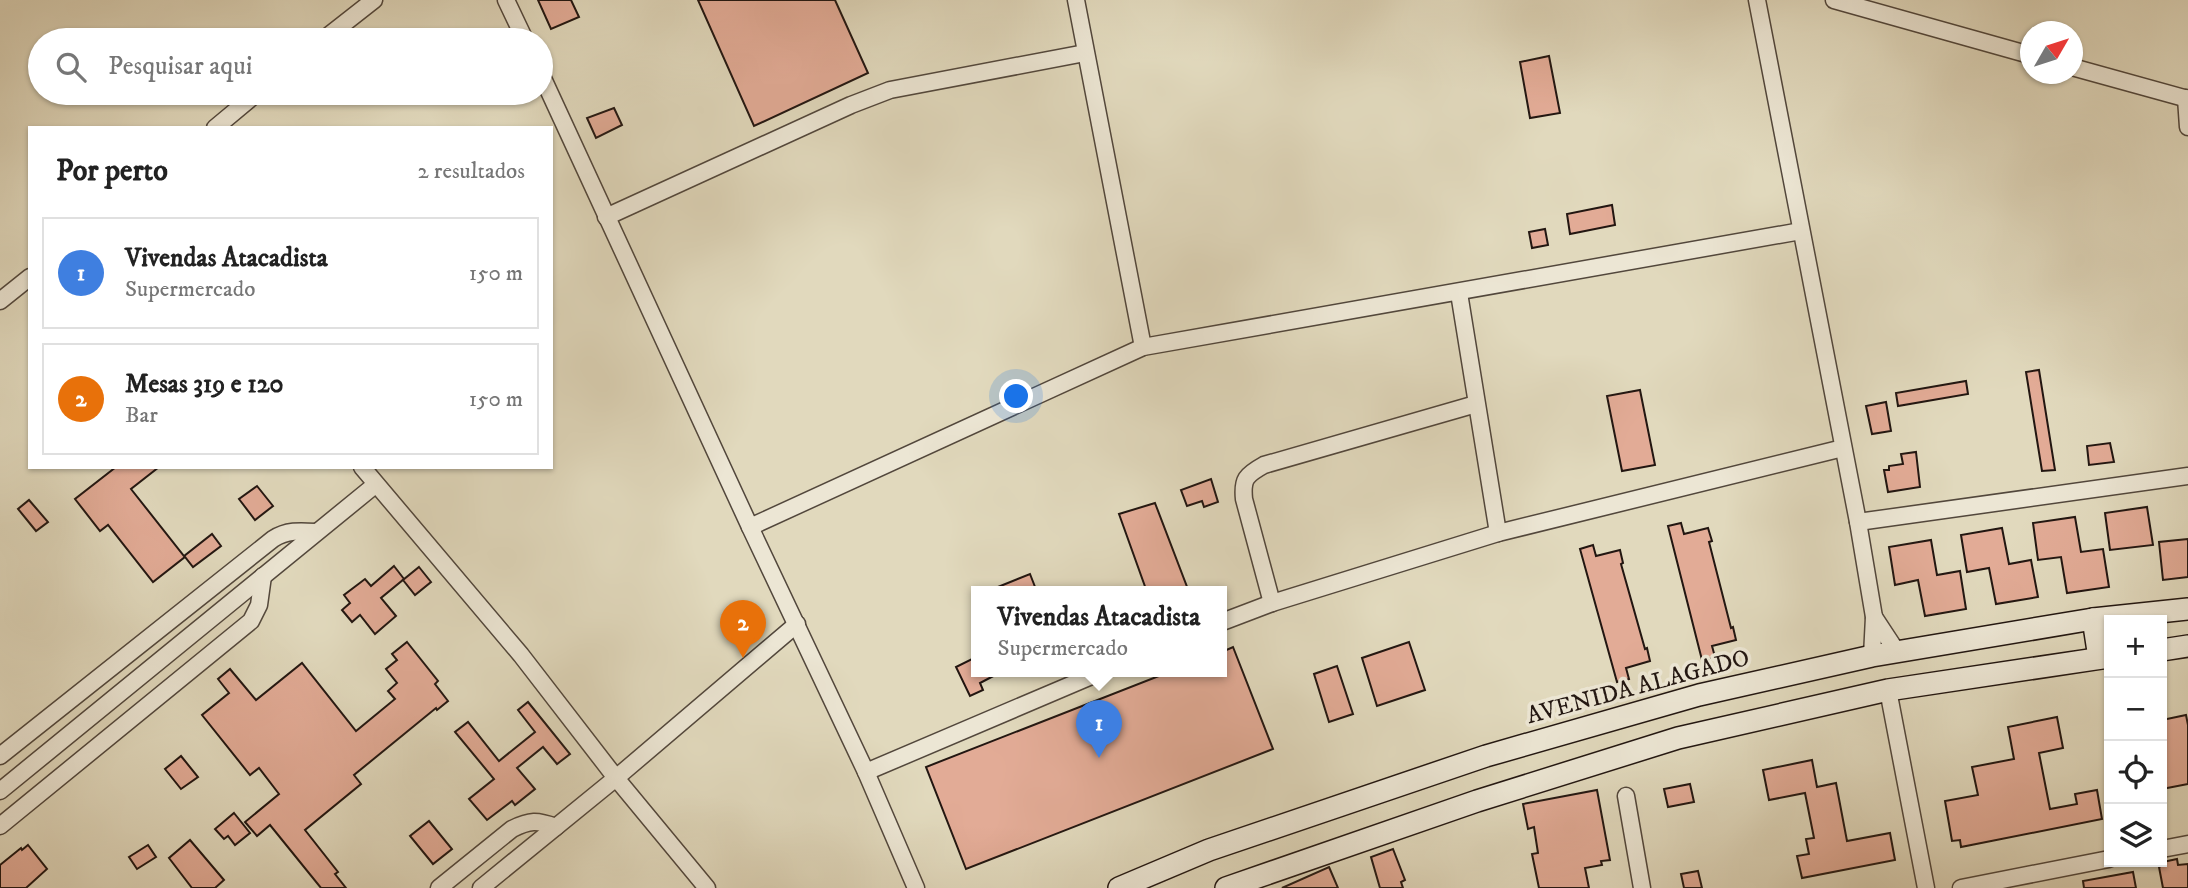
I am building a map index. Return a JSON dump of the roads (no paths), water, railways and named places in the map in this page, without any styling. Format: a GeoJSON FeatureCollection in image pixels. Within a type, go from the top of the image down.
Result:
{"type":"FeatureCollection","features":[{"type":"Feature","properties":{"kind":"main road","name":"AVENIDA ALAGADO"},"geometry":{"type":"LineString","coordinates":[[2147,615],[2188,609]]}},
{"type":"Feature","properties":{"kind":"main road","name":"AVENIDA ALAGADO"},"geometry":{"type":"LineString","coordinates":[[1119,888],[1209,850],[1486,756],[1699,695],[1872,656],[2104,618]]}},
{"type":"Feature","properties":{"kind":"main road"},"geometry":{"type":"LineString","coordinates":[[1226,888],[1477,802],[1678,738],[1888,690],[2104,658],[2093,619]]}},
{"type":"Feature","properties":{"kind":"main road"},"geometry":{"type":"LineString","coordinates":[[2167,649],[2188,646]]}},
{"type":"Feature","properties":{"kind":"street"},"geometry":{"type":"LineString","coordinates":[[338,28],[374,0]]}},
{"type":"Feature","properties":{"kind":"street"},"geometry":{"type":"LineString","coordinates":[[506,0],[519,28]]}},
{"type":"Feature","properties":{"kind":"street"},"geometry":{"type":"LineString","coordinates":[[1076,0],[1084,53],[1143,347]]}},
{"type":"Feature","properties":{"kind":"street"},"geometry":{"type":"LineString","coordinates":[[1757,0],[1858,522],[1874,617],[1872,656]]}},
{"type":"Feature","properties":{"kind":"street"},"geometry":{"type":"LineString","coordinates":[[1834,0],[2020,52]]}},
{"type":"Feature","properties":{"kind":"street"},"geometry":{"type":"LineString","coordinates":[[607,216],[851,105],[890,90],[1084,53]]}},
{"type":"Feature","properties":{"kind":"street"},"geometry":{"type":"LineString","coordinates":[[2083,70],[2187,99],[2188,127]]}},
{"type":"Feature","properties":{"kind":"street"},"geometry":{"type":"LineString","coordinates":[[553,100],[866,772],[916,888]]}},
{"type":"Feature","properties":{"kind":"street"},"geometry":{"type":"LineString","coordinates":[[217,126],[243,105]]}},
{"type":"Feature","properties":{"kind":"street"},"geometry":{"type":"LineString","coordinates":[[750,527],[1143,347],[1801,231]]}},
{"type":"Feature","properties":{"kind":"street"},"geometry":{"type":"LineString","coordinates":[[0,301],[28,279]]}},
{"type":"Feature","properties":{"kind":"street"},"geometry":{"type":"LineString","coordinates":[[1458,293],[1498,533]]}},
{"type":"Feature","properties":{"kind":"street"},"geometry":{"type":"LineString","coordinates":[[1272,603],[1244,499],[1243,485],[1249,473],[1264,465],[1476,404]]}},
{"type":"Feature","properties":{"kind":"street"},"geometry":{"type":"LineString","coordinates":[[1227,620],[1272,603],[1498,533],[1843,449]]}},
{"type":"Feature","properties":{"kind":"street"},"geometry":{"type":"LineString","coordinates":[[363,469],[521,655],[616,778],[707,888]]}},
{"type":"Feature","properties":{"kind":"street"},"geometry":{"type":"LineString","coordinates":[[1858,522],[2188,476]]}},
{"type":"Feature","properties":{"kind":"street"},"geometry":{"type":"LineString","coordinates":[[0,791],[375,485]]}},
{"type":"Feature","properties":{"kind":"street"},"geometry":{"type":"LineString","coordinates":[[0,756],[273,540],[294,531],[316,532]]}},
{"type":"Feature","properties":{"kind":"street"},"geometry":{"type":"LineString","coordinates":[[0,826],[251,621],[259,605],[263,576]]}},
{"type":"Feature","properties":{"kind":"street"},"geometry":{"type":"LineString","coordinates":[[1874,617],[1897,652]]}},
{"type":"Feature","properties":{"kind":"street"},"geometry":{"type":"LineString","coordinates":[[481,888],[616,778],[797,624]]}},
{"type":"Feature","properties":{"kind":"street"},"geometry":{"type":"LineString","coordinates":[[866,772],[1089,677]]}},
{"type":"Feature","properties":{"kind":"street"},"geometry":{"type":"LineString","coordinates":[[1888,690],[1926,888]]}},
{"type":"Feature","properties":{"kind":"street"},"geometry":{"type":"LineString","coordinates":[[1626,796],[1642,888]]}},
{"type":"Feature","properties":{"kind":"street"},"geometry":{"type":"LineString","coordinates":[[439,888],[512,829],[525,822],[540,821],[556,827]]}},
{"type":"Feature","properties":{"kind":"street"},"geometry":{"type":"LineString","coordinates":[[2167,848],[2188,844]]}},
{"type":"Feature","properties":{"kind":"street"},"geometry":{"type":"LineString","coordinates":[[1961,888],[2104,860]]}},
{"type":"Feature","properties":{"kind":"place","name":"Mesas 319 e 120"},"geometry":{"type":"Point","coordinates":[743,658]}},
{"type":"Feature","properties":{"kind":"place","name":"Vivendas Atacadista"},"geometry":{"type":"Point","coordinates":[1099,758]}}]}
